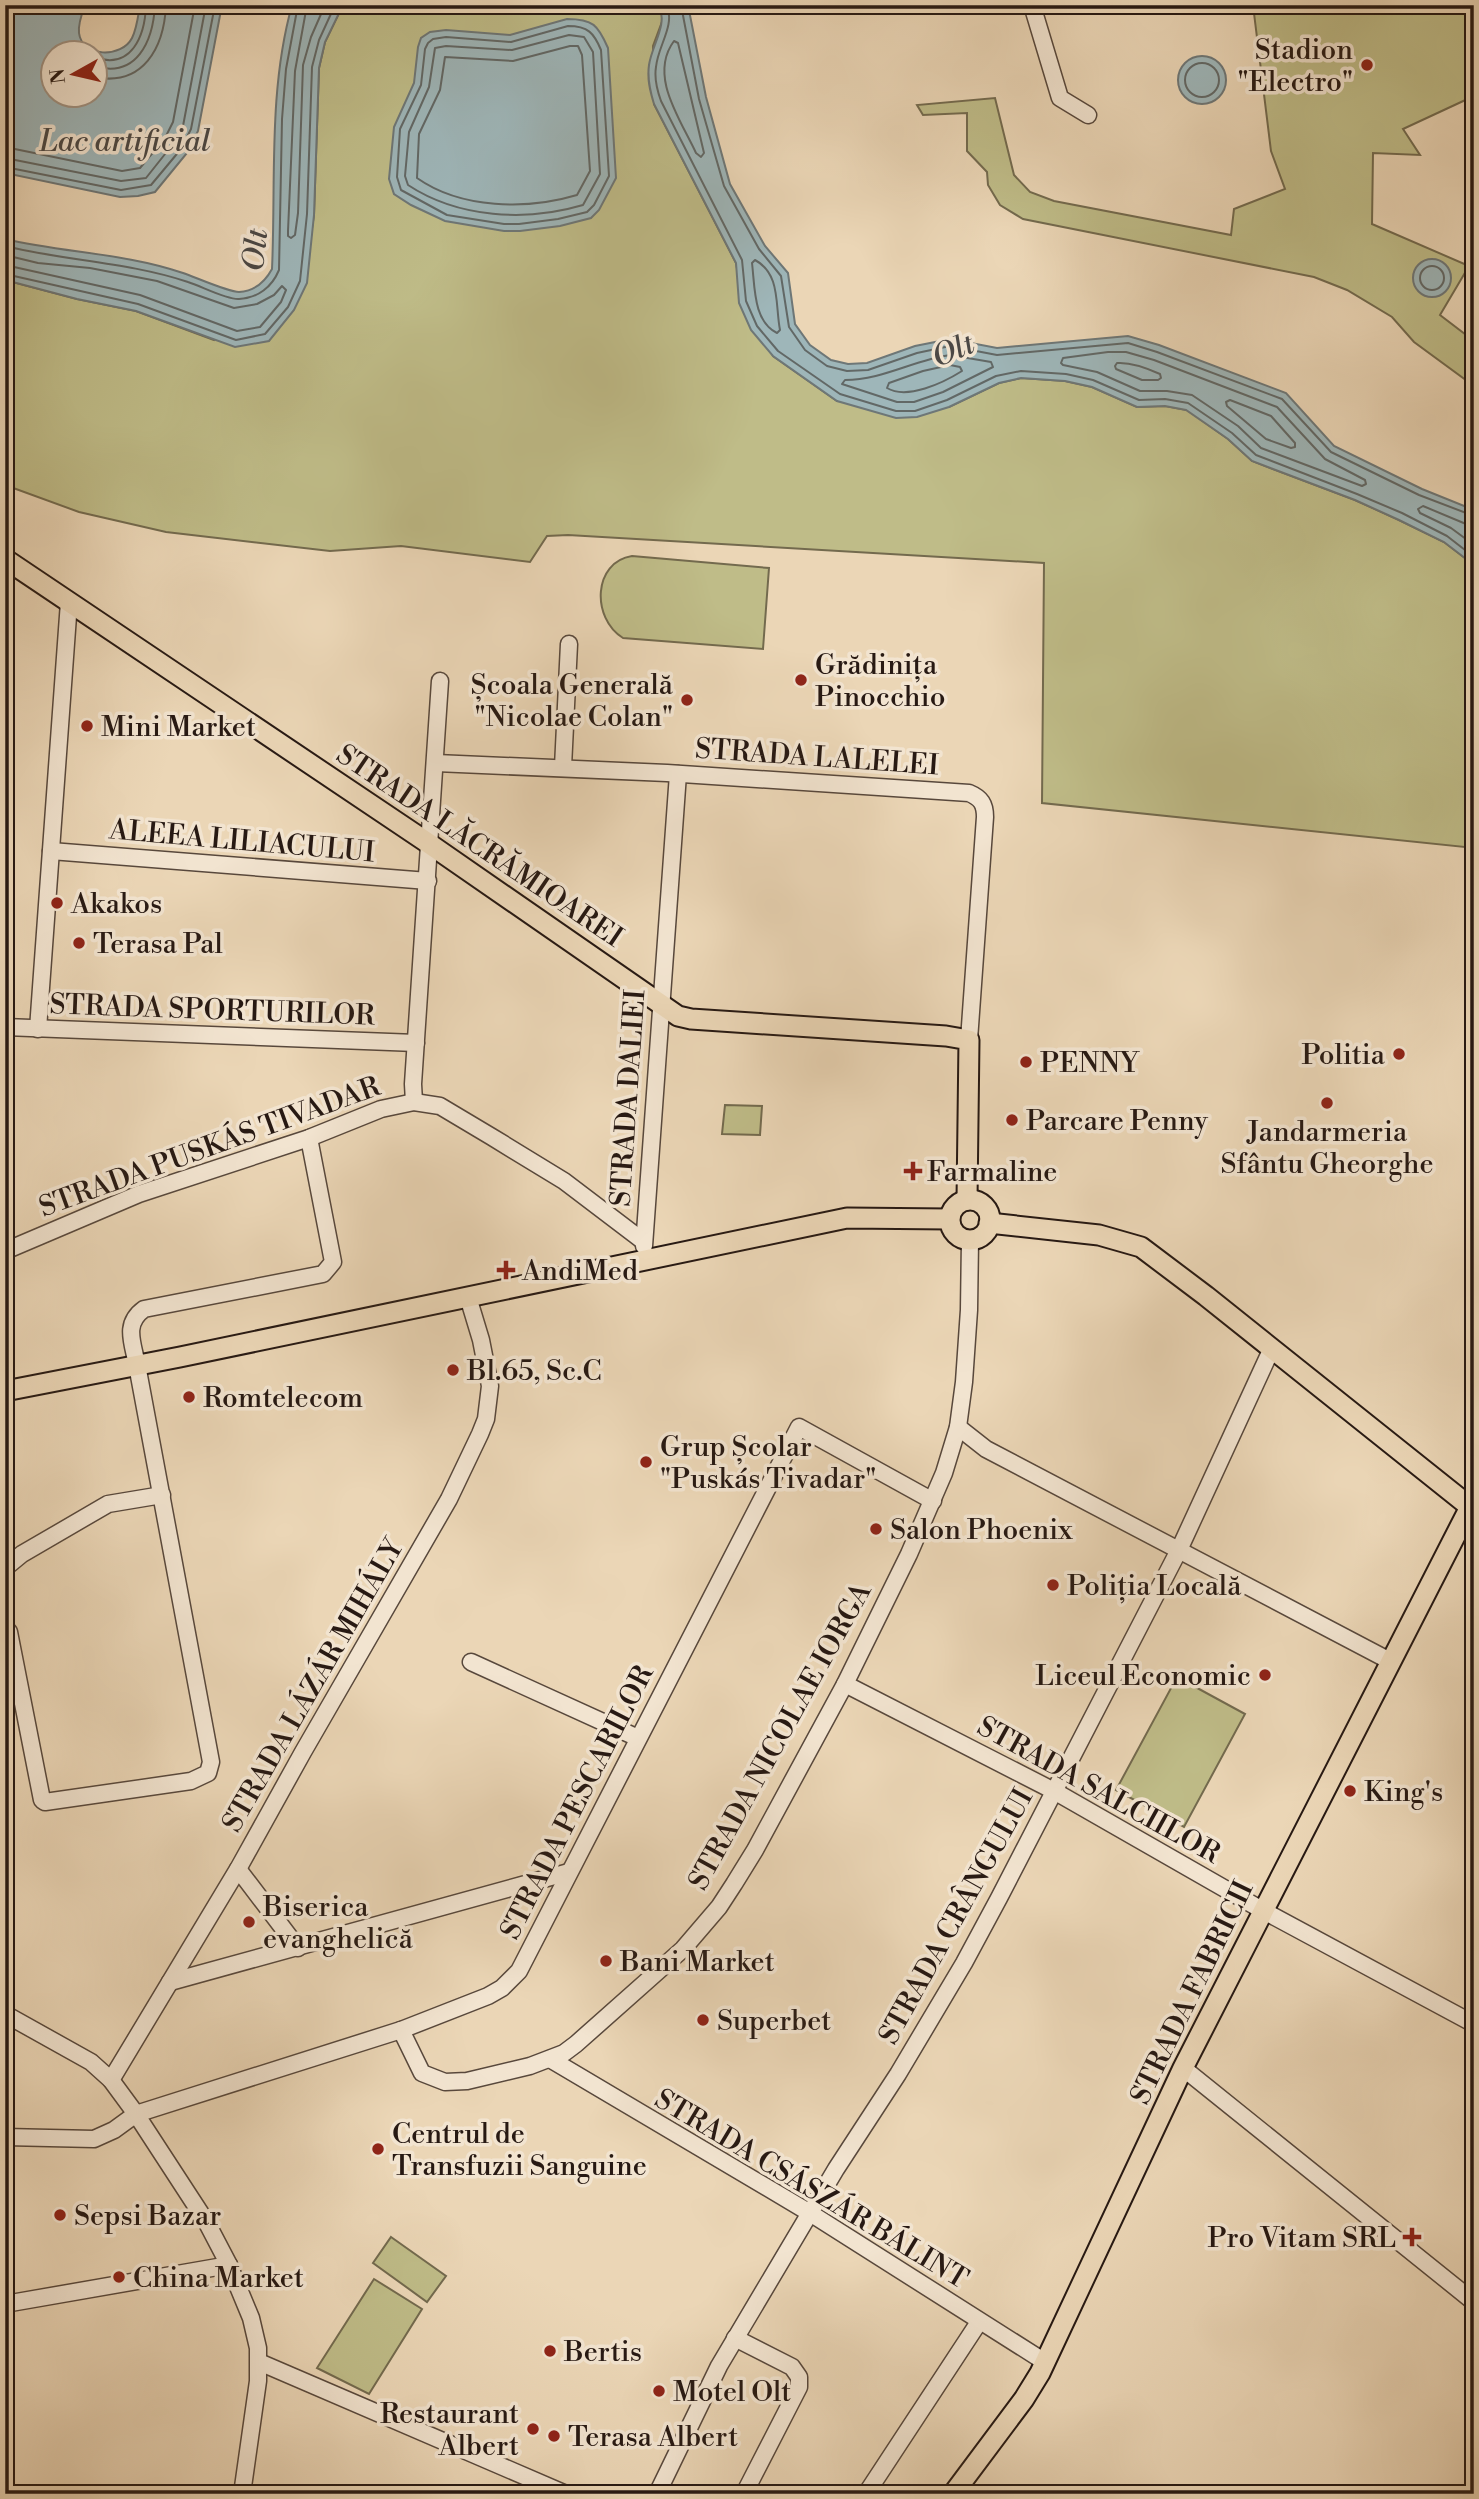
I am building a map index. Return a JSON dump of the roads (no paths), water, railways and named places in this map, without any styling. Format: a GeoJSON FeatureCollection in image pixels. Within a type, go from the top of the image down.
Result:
{"type":"FeatureCollection","features":[{"type":"Feature","properties":{"kind":"main road","name":"STRADA LĂCRĂMIOAREI"},"geometry":{"type":"LineString","coordinates":[[5,559],[431,845],[678,1016],[970,1040]]}},
{"type":"Feature","properties":{"kind":"main road"},"geometry":{"type":"LineString","coordinates":[[967,1200],[970,1040]]}},
{"type":"Feature","properties":{"kind":"main road"},"geometry":{"type":"LineString","coordinates":[[967,1200],[979,1202],[989,1217],[983,1235],[970,1240],[953,1231],[949,1219],[953,1208],[967,1200]]}},
{"type":"Feature","properties":{"kind":"main road"},"geometry":{"type":"LineString","coordinates":[[5,1391],[468,1297],[644,1250],[847,1218],[949,1219]]}},
{"type":"Feature","properties":{"kind":"main road"},"geometry":{"type":"LineString","coordinates":[[989,1223],[1099,1235],[1128,1241],[1141,1247],[1472,1504]]}},
{"type":"Feature","properties":{"kind":"main road","name":"STRADA FABRICII"},"geometry":{"type":"LineString","coordinates":[[953,2494],[1024,2399],[1045,2362],[1183,2068],[1472,1504]]}},
{"type":"Feature","properties":{"kind":"street"},"geometry":{"type":"LineString","coordinates":[[1032,5],[1060,98],[1088,115]]}},
{"type":"Feature","properties":{"kind":"street"},"geometry":{"type":"LineString","coordinates":[[38,1029],[69,602]]}},
{"type":"Feature","properties":{"kind":"street"},"geometry":{"type":"LineString","coordinates":[[563,767],[569,645]]}},
{"type":"Feature","properties":{"kind":"street"},"geometry":{"type":"LineString","coordinates":[[414,1102],[440,681]]}},
{"type":"Feature","properties":{"kind":"street","name":"STRADA LALELEI"},"geometry":{"type":"LineString","coordinates":[[436,763],[563,767],[969,793],[981,801],[985,808],[970,1040]]}},
{"type":"Feature","properties":{"kind":"street","name":"STRADA DALIEI"},"geometry":{"type":"LineString","coordinates":[[644,1250],[678,774]]}},
{"type":"Feature","properties":{"kind":"street","name":"ALEEA LILIACULUI"},"geometry":{"type":"LineString","coordinates":[[51,851],[428,881]]}},
{"type":"Feature","properties":{"kind":"street","name":"STRADA SPORTURILOR"},"geometry":{"type":"LineString","coordinates":[[5,1027],[416,1043]]}},
{"type":"Feature","properties":{"kind":"street","name":"STRADA PUSKÁS TIVADAR"},"geometry":{"type":"LineString","coordinates":[[5,1251],[139,1194],[309,1138],[381,1109],[414,1102],[440,1106],[574,1188],[644,1250]]}},
{"type":"Feature","properties":{"kind":"street"},"geometry":{"type":"LineString","coordinates":[[5,1627],[9,1632],[42,1800],[48,1802],[156,1787],[202,1778],[208,1773],[211,1762],[131,1322],[144,1308],[323,1274],[333,1262],[309,1138]]}},
{"type":"Feature","properties":{"kind":"street","name":"STRADA NICOLAE IORGA"},"geometry":{"type":"LineString","coordinates":[[401,2030],[422,2073],[445,2082],[491,2076],[550,2059],[576,2044],[654,1975],[683,1949],[719,1908],[755,1850],[845,1684],[933,1501],[958,1427],[967,1347],[970,1240]]}},
{"type":"Feature","properties":{"kind":"street","name":"STRADA LÁZÁR MIHÁLY"},"geometry":{"type":"LineString","coordinates":[[111,2080],[239,1869],[449,1499],[480,1434],[486,1419],[490,1386],[481,1340],[468,1297]]}},
{"type":"Feature","properties":{"kind":"street","name":"STRADA CRÂNGULUI"},"geometry":{"type":"LineString","coordinates":[[657,2494],[735,2338],[964,1963],[1179,1550],[1272,1348]]}},
{"type":"Feature","properties":{"kind":"street","name":"STRADA PESCARILOR"},"geometry":{"type":"LineString","coordinates":[[5,2137],[94,2139],[114,2130],[136,2114],[401,2030],[488,1996],[512,1980],[799,1427],[933,1501]]}},
{"type":"Feature","properties":{"kind":"street"},"geometry":{"type":"LineString","coordinates":[[958,1427],[986,1449],[1390,1661]]}},
{"type":"Feature","properties":{"kind":"street"},"geometry":{"type":"LineString","coordinates":[[952,1447],[986,1449]]}},
{"type":"Feature","properties":{"kind":"street"},"geometry":{"type":"LineString","coordinates":[[6,1567],[22,1554],[108,1504],[162,1495]]}},
{"type":"Feature","properties":{"kind":"street"},"geometry":{"type":"LineString","coordinates":[[5,1544],[6,1567]]}},
{"type":"Feature","properties":{"kind":"street"},"geometry":{"type":"LineString","coordinates":[[471,1662],[638,1738]]}},
{"type":"Feature","properties":{"kind":"street","name":"STRADA SALCIILOR"},"geometry":{"type":"LineString","coordinates":[[845,1684],[1054,1791],[1262,1910],[1474,2024]]}},
{"type":"Feature","properties":{"kind":"street"},"geometry":{"type":"LineString","coordinates":[[239,1869],[298,1948]]}},
{"type":"Feature","properties":{"kind":"street"},"geometry":{"type":"LineString","coordinates":[[170,1982],[569,1872]]}},
{"type":"Feature","properties":{"kind":"street"},"geometry":{"type":"LineString","coordinates":[[5,2014],[92,2062],[111,2080],[206,2223],[229,2265],[256,2333],[259,2362],[242,2494]]}},
{"type":"Feature","properties":{"kind":"street","name":"STRADA CSÁSZÁR BÁLINT"},"geometry":{"type":"LineString","coordinates":[[550,2059],[810,2213],[1045,2362]]}},
{"type":"Feature","properties":{"kind":"street"},"geometry":{"type":"LineString","coordinates":[[1183,2068],[1474,2302]]}},
{"type":"Feature","properties":{"kind":"street"},"geometry":{"type":"LineString","coordinates":[[5,2304],[229,2265]]}},
{"type":"Feature","properties":{"kind":"street"},"geometry":{"type":"LineString","coordinates":[[866,2494],[979,2322]]}},
{"type":"Feature","properties":{"kind":"street"},"geometry":{"type":"LineString","coordinates":[[735,2338],[792,2367],[799,2377],[799,2387],[744,2494]]}},
{"type":"Feature","properties":{"kind":"street"},"geometry":{"type":"LineString","coordinates":[[259,2362],[566,2494]]}},
{"type":"Feature","properties":{"kind":"water","name":"Lac artificial"},"geometry":{"type":"Polygon","coordinates":[[[5,5],[85,5],[79,26],[81,38],[38,38],[38,108],[108,108],[108,52],[127,45],[132,38],[140,5],[222,5],[198,131],[187,153],[155,192],[120,197],[5,173],[5,5]]]}},
{"type":"Feature","properties":{"kind":"water"},"geometry":{"type":"Polygon","coordinates":[[[292,5],[343,5],[325,42],[319,68],[314,215],[307,283],[294,310],[269,341],[235,347],[136,311],[5,280],[5,239],[139,261],[239,292],[255,288],[263,282],[272,269],[276,103],[284,37],[292,5]]]}},
{"type":"Feature","properties":{"kind":"water","name":"Olt"},"geometry":{"type":"Polygon","coordinates":[[[659,5],[688,5],[706,97],[730,184],[765,246],[788,273],[795,324],[810,345],[831,360],[848,364],[867,363],[915,346],[950,339],[997,348],[1128,336],[1159,345],[1286,393],[1334,446],[1422,489],[1474,510],[1474,565],[1444,542],[1399,520],[1355,500],[1252,461],[1228,439],[1186,410],[1165,406],[1137,407],[1092,387],[1065,381],[1021,378],[999,383],[949,407],[917,417],[896,418],[837,401],[773,356],[751,330],[739,303],[736,263],[654,104],[648,70],[661,28],[659,5]]]}},
{"type":"Feature","properties":{"kind":"water"},"geometry":{"type":"Polygon","coordinates":[[[567,19],[583,20],[594,25],[608,48],[616,178],[599,210],[591,218],[560,226],[504,231],[445,221],[394,194],[389,179],[394,127],[414,83],[421,38],[430,32],[446,30],[510,35],[567,19]]]}},
{"type":"Feature","properties":{"kind":"water"},"geometry":{"type":"Polygon","coordinates":[[[1202,56],[1211,57],[1219,63],[1225,71],[1225,89],[1219,97],[1211,103],[1202,104],[1193,103],[1185,97],[1179,89],[1178,80],[1179,71],[1185,63],[1193,57],[1202,56]]]}},
{"type":"Feature","properties":{"kind":"water"},"geometry":{"type":"Polygon","coordinates":[[[1432,259],[1445,265],[1451,278],[1445,291],[1432,297],[1419,291],[1413,278],[1419,265],[1432,259]]]}},
{"type":"Feature","properties":{"kind":"place","name":"Stadion \"Electro\""},"geometry":{"type":"Point","coordinates":[1367,65]}},
{"type":"Feature","properties":{"kind":"place","name":"Grădinița Pinocchio"},"geometry":{"type":"Point","coordinates":[801,680]}},
{"type":"Feature","properties":{"kind":"place","name":"Școala Generală \"Nicolae Colan\""},"geometry":{"type":"Point","coordinates":[687,700]}},
{"type":"Feature","properties":{"kind":"place","name":"Mini Market"},"geometry":{"type":"Point","coordinates":[87,726]}},
{"type":"Feature","properties":{"kind":"place","name":"Akakos"},"geometry":{"type":"Point","coordinates":[57,903]}},
{"type":"Feature","properties":{"kind":"place","name":"Terasa Pal"},"geometry":{"type":"Point","coordinates":[79,943]}},
{"type":"Feature","properties":{"kind":"place","name":"Politia"},"geometry":{"type":"Point","coordinates":[1399,1054]}},
{"type":"Feature","properties":{"kind":"place","name":"PENNY"},"geometry":{"type":"Point","coordinates":[1026,1062]}},
{"type":"Feature","properties":{"kind":"place","name":"Jandarmeria Sfântu Gheorghe"},"geometry":{"type":"Point","coordinates":[1327,1103]}},
{"type":"Feature","properties":{"kind":"place","name":"Parcare Penny"},"geometry":{"type":"Point","coordinates":[1012,1120]}},
{"type":"Feature","properties":{"kind":"place","name":"Farmaline"},"geometry":{"type":"Point","coordinates":[913,1171]}},
{"type":"Feature","properties":{"kind":"place","name":"AndiMed"},"geometry":{"type":"Point","coordinates":[506,1270]}},
{"type":"Feature","properties":{"kind":"place","name":"Bl.65, Sc.C"},"geometry":{"type":"Point","coordinates":[453,1370]}},
{"type":"Feature","properties":{"kind":"place","name":"Romtelecom"},"geometry":{"type":"Point","coordinates":[189,1397]}},
{"type":"Feature","properties":{"kind":"place","name":"Grup Școlar \"Puskás Tivadar\""},"geometry":{"type":"Point","coordinates":[646,1462]}},
{"type":"Feature","properties":{"kind":"place","name":"Salon Phoenix"},"geometry":{"type":"Point","coordinates":[876,1529]}},
{"type":"Feature","properties":{"kind":"place","name":"Poliția Locală"},"geometry":{"type":"Point","coordinates":[1053,1585]}},
{"type":"Feature","properties":{"kind":"place","name":"Liceul Economic"},"geometry":{"type":"Point","coordinates":[1265,1675]}},
{"type":"Feature","properties":{"kind":"place","name":"King's"},"geometry":{"type":"Point","coordinates":[1350,1791]}},
{"type":"Feature","properties":{"kind":"place","name":"Biserica evanghelică"},"geometry":{"type":"Point","coordinates":[249,1922]}},
{"type":"Feature","properties":{"kind":"place","name":"Bani Market"},"geometry":{"type":"Point","coordinates":[606,1961]}},
{"type":"Feature","properties":{"kind":"place","name":"Superbet"},"geometry":{"type":"Point","coordinates":[703,2020]}},
{"type":"Feature","properties":{"kind":"place","name":"Centrul de Transfuzii Sanguine"},"geometry":{"type":"Point","coordinates":[378,2149]}},
{"type":"Feature","properties":{"kind":"place","name":"Sepsi Bazar"},"geometry":{"type":"Point","coordinates":[60,2215]}},
{"type":"Feature","properties":{"kind":"place","name":"Pro Vitam SRL"},"geometry":{"type":"Point","coordinates":[1412,2237]}},
{"type":"Feature","properties":{"kind":"place","name":"China Market"},"geometry":{"type":"Point","coordinates":[119,2277]}},
{"type":"Feature","properties":{"kind":"place","name":"Bertis"},"geometry":{"type":"Point","coordinates":[550,2351]}},
{"type":"Feature","properties":{"kind":"place","name":"Motel Olt"},"geometry":{"type":"Point","coordinates":[659,2391]}},
{"type":"Feature","properties":{"kind":"place","name":"Restaurant Albert"},"geometry":{"type":"Point","coordinates":[533,2429]}},
{"type":"Feature","properties":{"kind":"place","name":"Terasa Albert"},"geometry":{"type":"Point","coordinates":[554,2436]}}]}
